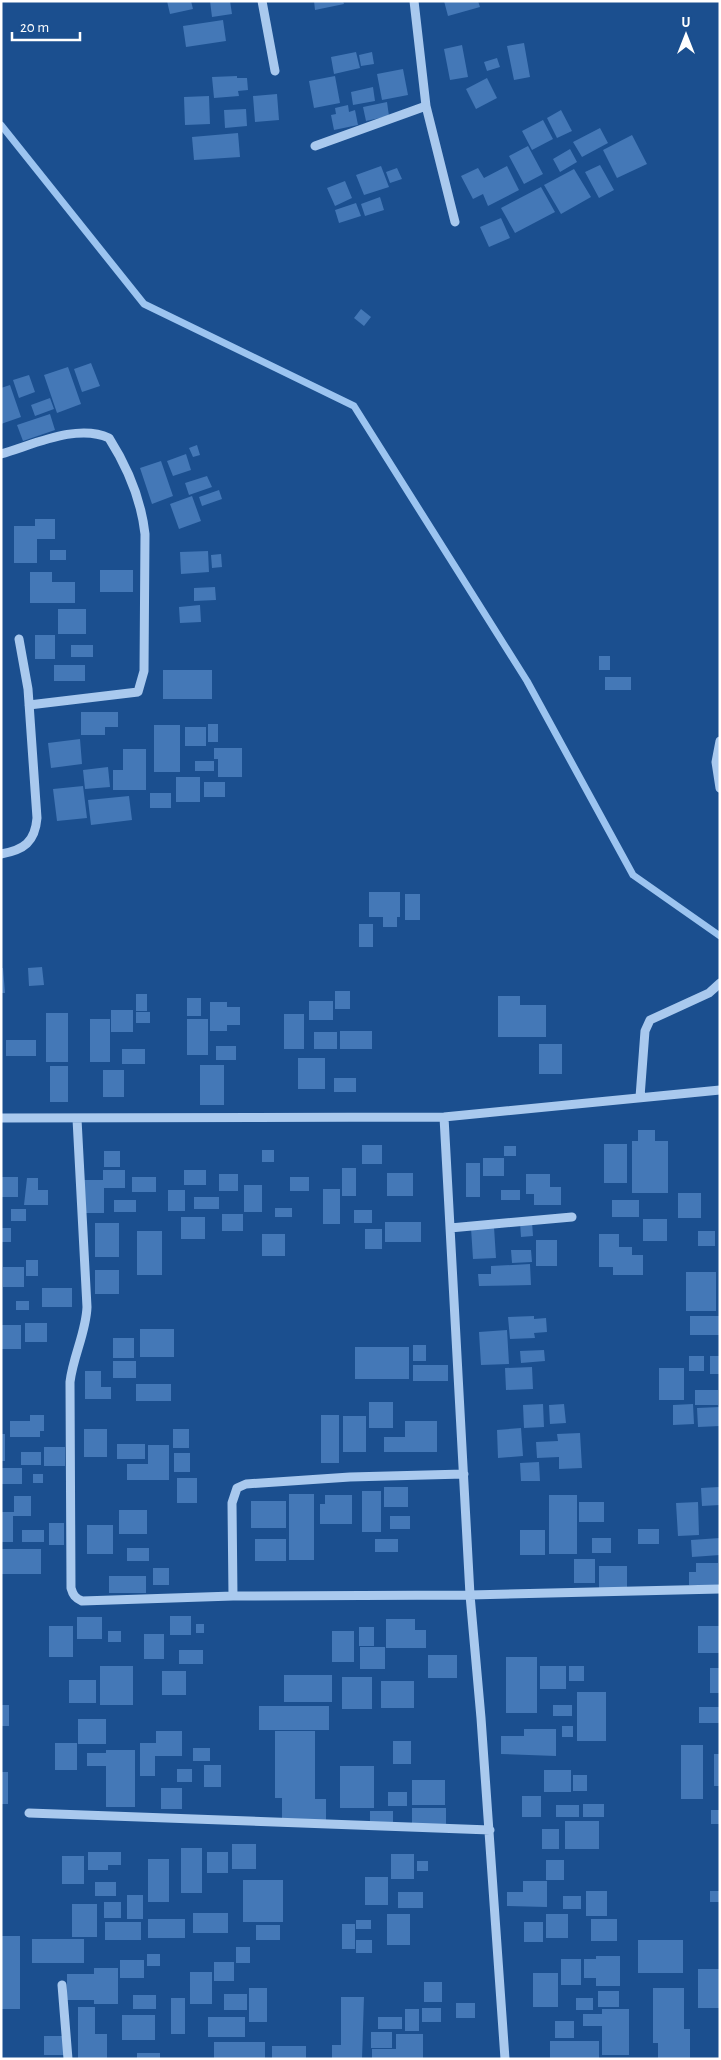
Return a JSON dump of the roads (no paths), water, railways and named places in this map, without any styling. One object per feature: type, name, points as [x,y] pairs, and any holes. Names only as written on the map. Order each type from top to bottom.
[{"type":"street","points":[[262,1],[275,71]]},
{"type":"street","points":[[414,1],[426,106],[455,222]]},
{"type":"street","points":[[315,146],[426,106]]},
{"type":"street","points":[[1,454],[72,434],[92,432],[109,438],[133,481],[143,514],[145,534],[144,671],[138,692],[29,705]]},
{"type":"street","points":[[1,854],[24,848],[36,830],[37,818],[29,705],[20,639]]},
{"type":"street","points":[[720,741],[716,762],[720,788]]},
{"type":"street","points":[[640,1097],[645,1031],[650,1020],[709,993],[720,983]]},
{"type":"street","points":[[1,1118],[444,1117],[720,1090]]},
{"type":"street","points":[[444,1117],[470,1595],[490,1830],[505,2059]]},
{"type":"street","points":[[77,1119],[87,1318],[72,1363],[70,1382],[72,1594],[82,1601],[233,1596],[470,1595],[720,1589]]},
{"type":"street","points":[[450,1228],[572,1216]]},
{"type":"street","points":[[233,1596],[232,1503],[238,1488],[246,1484],[350,1477],[464,1474]]},
{"type":"street","points":[[29,1813],[490,1830]]},
{"type":"street","points":[[62,1985],[68,2059]]},
{"type":"waterway","points":[[1,125],[144,304],[354,406],[527,681],[633,875],[720,936]]}]
